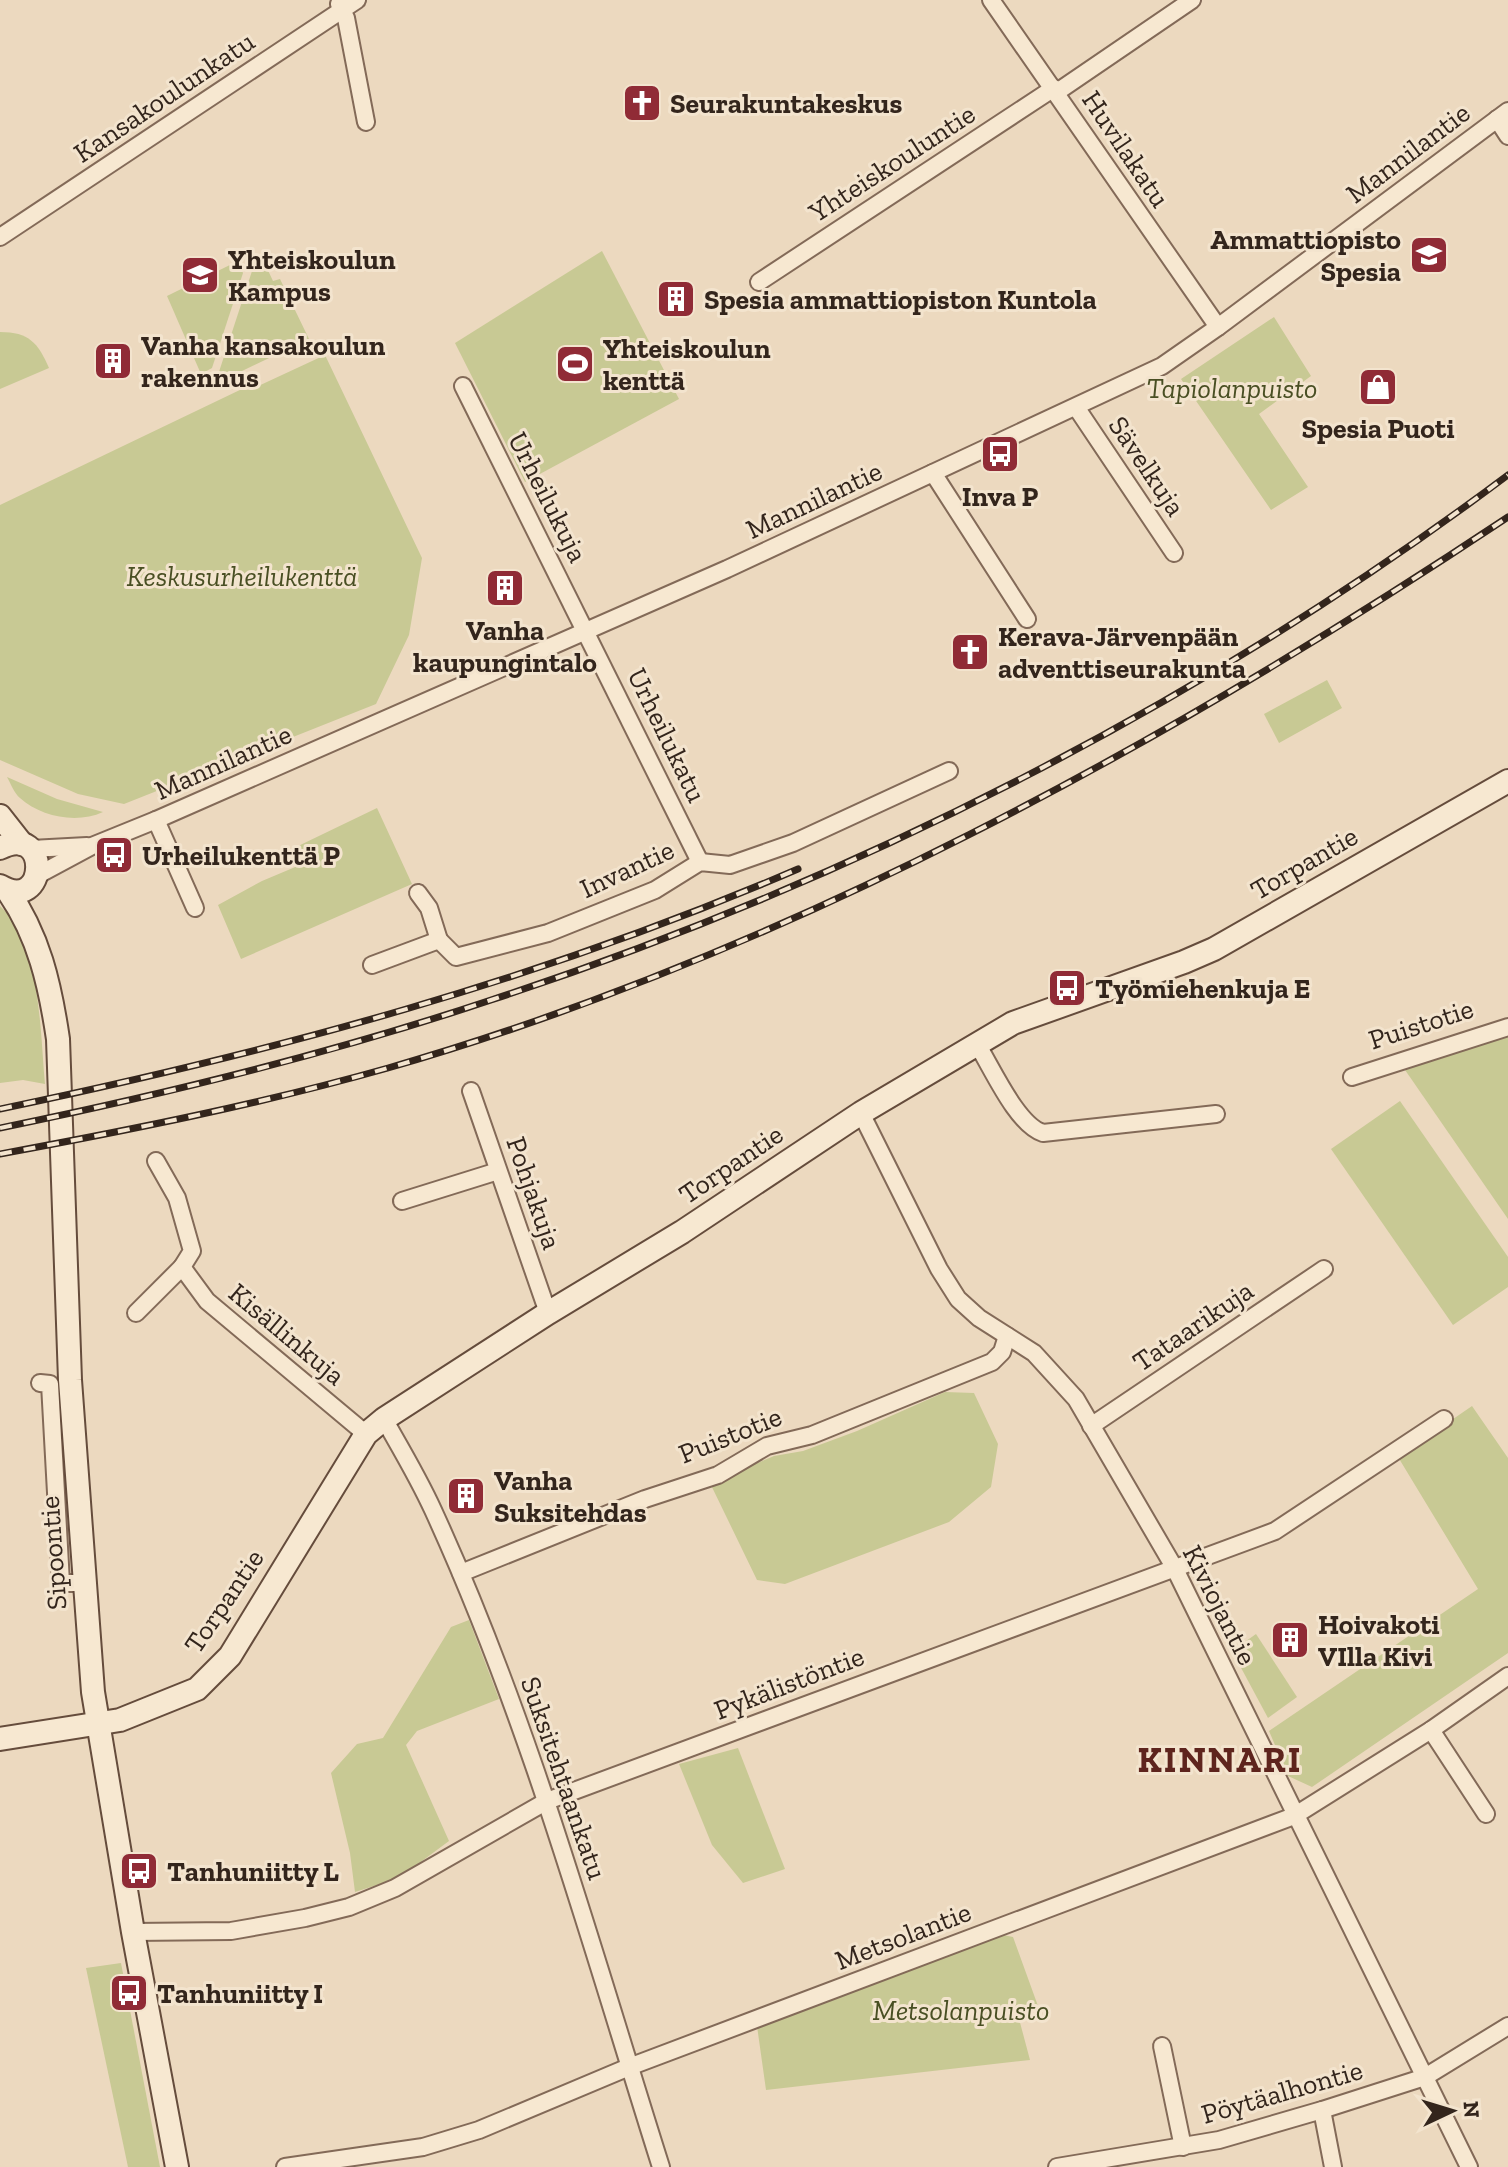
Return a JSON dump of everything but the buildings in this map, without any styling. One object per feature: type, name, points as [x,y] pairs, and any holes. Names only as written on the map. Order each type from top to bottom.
[{"type":"street","name":"Huvilakatu","points":[[991,0],[1218,327]]},
{"type":"street","name":"Yhteiskouluntie","points":[[759,282],[1192,0]]},
{"type":"street","points":[[346,3],[366,122]]},
{"type":"street","name":"Kansakoulunkatu","points":[[0,237],[346,3]]},
{"type":"street","points":[[1502,115],[1508,136]]},
{"type":"street","name":"Mannilantie","points":[[35,879],[92,846],[587,632],[1162,366],[1502,115]]},
{"type":"street","name":"Urheilukuja","points":[[463,386],[587,632]]},
{"type":"street","name":"Sävelkuja","points":[[1076,407],[1174,553]]},
{"type":"street","points":[[933,473],[1027,619]]},
{"type":"street","name":"Urheilukatu","points":[[587,632],[700,862]]},
{"type":"street","name":"Invantie","points":[[439,940],[456,957],[548,933],[655,890],[700,862],[730,865],[793,843],[949,771]]},
{"type":"street","name":"Torpantie","points":[[97,1723],[120,1720],[197,1689],[230,1656],[366,1434],[384,1419],[548,1313],[682,1232],[861,1113],[1013,1023],[1214,949],[1508,781]]},
{"type":"street","points":[[0,816],[18,847]]},
{"type":"street","points":[[156,820],[195,908]]},
{"type":"street","name":"Mannilantie","points":[[18,847],[92,846]]},
{"type":"street","name":"Sipoontie","points":[[18,847],[36,856],[32,930]]},
{"type":"street","points":[[4,888],[26,889],[35,879]]},
{"type":"street","name":"Sipoontie","points":[[4,888],[32,930],[50,986],[58,1039],[70,1380],[97,1723],[177,2167]]},
{"type":"street","points":[[372,965],[439,940],[429,908],[418,893]]},
{"type":"street","name":"Puistotie","points":[[1352,1077],[1508,1027]]},
{"type":"street","points":[[977,1044],[1021,1116],[1033,1129],[1043,1133],[1216,1114]]},
{"type":"street","name":"Pohjakuja","points":[[471,1091],[548,1313]]},
{"type":"street","name":"Kiviojantie","points":[[861,1113],[939,1269],[958,1299],[1034,1353],[1076,1399],[1174,1567],[1469,2167]]},
{"type":"street","points":[[136,1313],[182,1267],[192,1251],[177,1198],[156,1161]]},
{"type":"street","points":[[402,1201],[498,1171]]},
{"type":"street","name":"Kisällinkuja","points":[[182,1267],[207,1301],[366,1434]]},
{"type":"street","name":"Tataarikuja","points":[[1091,1426],[1324,1269]]},
{"type":"street","name":"Puistotie","points":[[461,1573],[645,1499],[718,1475],[767,1446],[846,1423],[992,1362],[1002,1352],[1007,1336]]},
{"type":"street","points":[[40,1383],[50,1384],[61,1583],[86,1583]]},
{"type":"street","name":"Suksitehtaankatu","points":[[384,1419],[432,1506],[486,1634],[547,1801],[661,2167]]},
{"type":"street","name":"Pykälistöntie","points":[[133,1932],[231,1931],[349,1907],[395,1888],[547,1801],[1275,1531],[1444,1419]]},
{"type":"street","name":"Metsolantie","points":[[285,2167],[423,2147],[479,2130],[629,2067],[1294,1816],[1431,1730],[1508,1676]]},
{"type":"street","points":[[0,1739],[97,1723]]},
{"type":"street","points":[[1431,1730],[1486,1814]]},
{"type":"street","name":"Pöytäalhontie","points":[[1057,2167],[1219,2140],[1322,2110],[1425,2077],[1508,2026]]},
{"type":"street","points":[[1162,2046],[1183,2147]]},
{"type":"street","points":[[1322,2110],[1333,2167]]},
{"type":"green space","points":[[602,251],[679,399],[525,482],[455,343]]},
{"type":"green space","points":[[238,261],[243,273],[212,368],[201,374],[167,296]]},
{"type":"green space","points":[[264,262],[273,281],[280,279],[309,339],[215,384],[253,268]]},
{"type":"green space","name":"Tapiolanpuisto","points":[[1274,317],[1311,376],[1259,414],[1308,487],[1271,510],[1181,379]]},
{"type":"green space","points":[[0,332],[18,334],[31,341],[49,368],[0,389]]},
{"type":"green space","name":"Keskusurheilukenttä","points":[[325,355],[422,558],[409,635],[376,704],[124,804],[78,794],[0,760],[0,505],[244,388],[252,389]]},
{"type":"green space","points":[[1327,680],[1342,708],[1279,743],[1264,714]]},
{"type":"green space","points":[[7,777],[57,799],[103,812],[71,818],[38,810],[20,798]]},
{"type":"green space","points":[[377,808],[412,884],[241,959],[218,905],[300,865],[294,848]]},
{"type":"green space","points":[[0,906],[14,922],[31,965],[45,1084],[23,1080],[0,1083]]},
{"type":"green space","points":[[1508,1034],[1508,1219],[1403,1067]]},
{"type":"green space","points":[[1400,1101],[1508,1257],[1508,1287],[1453,1325],[1331,1149]]},
{"type":"green space","points":[[945,1392],[974,1393],[998,1444],[991,1487],[949,1522],[785,1584],[757,1580],[710,1483],[774,1456],[803,1451],[857,1431]]},
{"type":"green space","points":[[1472,1406],[1508,1458],[1508,1653],[1312,1787],[1288,1776],[1269,1731],[1478,1589],[1398,1457]]},
{"type":"green space","points":[[469,1620],[499,1699],[417,1731],[406,1745],[449,1841],[399,1878],[355,1892],[350,1853],[331,1773],[357,1744],[383,1738],[451,1627]]},
{"type":"green space","points":[[1256,1634],[1297,1697],[1268,1718],[1232,1651]]},
{"type":"green space","points":[[738,1748],[785,1869],[743,1883],[712,1845],[679,1764]]},
{"type":"green space","name":"Metsolanpuisto","points":[[998,1934],[1013,1937],[1038,2006],[1018,2015],[1030,2060],[766,2090],[757,2026]]},
{"type":"green space","points":[[121,1963],[160,2167],[128,2167],[86,1968]]},
{"type":"railway","points":[[0,1128],[186,1087],[370,1038],[626,953],[760,900],[892,842],[1021,779],[1147,710],[1271,637],[1391,558],[1508,475]]},
{"type":"railway","points":[[0,1154],[195,1116],[388,1068],[536,1021],[682,966],[826,903],[969,835],[1108,761],[1245,683],[1508,517]]},
{"type":"railway","points":[[0,1109],[205,1063],[405,1009],[602,946],[798,869]]},
{"type":"place","name":"Seurakuntakeskus","points":[[642,103]]},
{"type":"place","name":"Ammattiopisto Spesia","points":[[1429,255]]},
{"type":"place","name":"Yhteiskoulun Kampus","points":[[200,275]]},
{"type":"place","name":"Spesia ammattiopiston Kuntola","points":[[676,299]]},
{"type":"place","name":"Vanha kansakoulun rakennus","points":[[113,361]]},
{"type":"place","name":"Yhteiskoulun kenttä","points":[[575,364]]},
{"type":"place","name":"Spesia Puoti","points":[[1378,387]]},
{"type":"place","name":"Inva P","points":[[1000,454]]},
{"type":"place","name":"Vanha kaupungintalo","points":[[505,588]]},
{"type":"place","name":"Kerava-Järvenpään adventtiseurakunta","points":[[970,652]]},
{"type":"place","name":"Urheilukenttä P","points":[[114,855]]},
{"type":"place","name":"Työmiehenkuja E","points":[[1067,988]]},
{"type":"place","name":"Vanha Suksitehdas","points":[[466,1496]]},
{"type":"place","name":"Hoivakoti VIlla Kivi","points":[[1290,1640]]},
{"type":"place","name":"Tanhuniitty L","points":[[139,1871]]},
{"type":"place","name":"Tanhuniitty I","points":[[129,1993]]},
{"type":"district","name":"KINNARI","points":[[1220,1759]]}]
